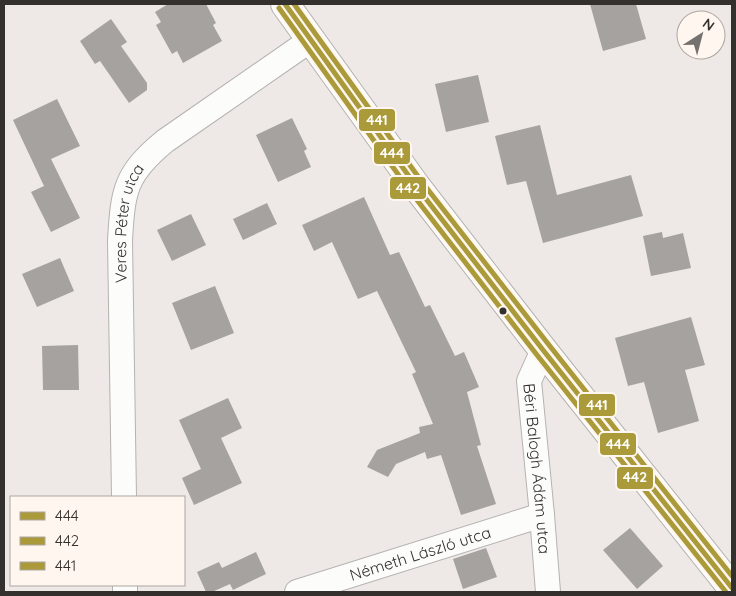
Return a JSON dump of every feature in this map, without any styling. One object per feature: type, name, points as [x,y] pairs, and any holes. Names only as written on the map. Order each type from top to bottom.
[{"type":"main road","points":[[286,4],[416,186],[543,350],[732,588]]},
{"type":"street","name":"Veres Péter utca","points":[[124,496],[120,240],[122,207],[128,186],[136,169],[147,156],[165,141],[312,39]]},
{"type":"street","name":"Béri Balogh Ádám utca","points":[[543,350],[529,381],[548,592]]},
{"type":"street","name":"Németh László utca","points":[[297,592],[542,515]]},
{"type":"building","points":[[168,4],[206,4],[216,23],[213,25],[222,41],[183,63],[177,51],[172,54],[156,25],[161,22],[155,12]]},
{"type":"building","points":[[590,4],[636,4],[646,39],[603,51]]},
{"type":"building","points":[[111,19],[127,42],[121,46],[147,83],[147,90],[129,103],[100,61],[95,64],[80,41]]},
{"type":"building","points":[[478,75],[489,122],[446,132],[435,84]]},
{"type":"building","points":[[57,99],[80,146],[51,159],[80,218],[51,232],[31,192],[44,186],[13,120]]},
{"type":"building","points":[[292,118],[307,149],[304,151],[311,167],[278,182],[256,135]]},
{"type":"building","points":[[540,125],[557,195],[631,175],[643,216],[543,243],[526,181],[507,185],[495,136]]},
{"type":"building","points":[[364,197],[390,255],[399,252],[425,307],[430,305],[455,356],[464,352],[479,387],[467,392],[481,445],[477,446],[496,504],[461,515],[441,455],[427,459],[425,452],[396,464],[388,477],[367,467],[377,450],[420,433],[419,427],[433,424],[412,374],[416,372],[377,291],[358,299],[332,242],[314,251],[302,225]]},
{"type":"building","points":[[267,203],[277,224],[243,240],[233,219]]},
{"type":"building","points":[[191,214],[206,245],[172,261],[157,230]]},
{"type":"building","points":[[662,232],[663,238],[683,233],[691,268],[651,276],[643,236]]},
{"type":"building","points":[[60,258],[74,291],[37,307],[22,274]]},
{"type":"building","points":[[215,286],[234,333],[191,350],[172,303]]},
{"type":"building","points":[[691,317],[705,365],[685,370],[699,421],[658,433],[644,382],[628,386],[615,338]]},
{"type":"building","points":[[78,345],[79,390],[43,390],[42,346]]},
{"type":"building","points":[[228,398],[242,428],[221,438],[242,483],[194,505],[182,478],[201,469],[179,420]]},
{"type":"building","points":[[630,528],[663,566],[637,589],[603,550]]},
{"type":"building","points":[[486,548],[497,577],[463,589],[453,559]]},
{"type":"building","points":[[256,552],[266,574],[233,590],[230,584],[212,592],[206,592],[197,572],[219,562],[222,568]]},
{"type":"transit line","name":"444","points":[[285,4],[416,186],[543,350],[732,588]]},
{"type":"transit line","name":"441","points":[[294,4],[422,182],[732,576]]},
{"type":"transit line","name":"442","points":[[279,8],[410,191],[537,355],[726,592]]}]
